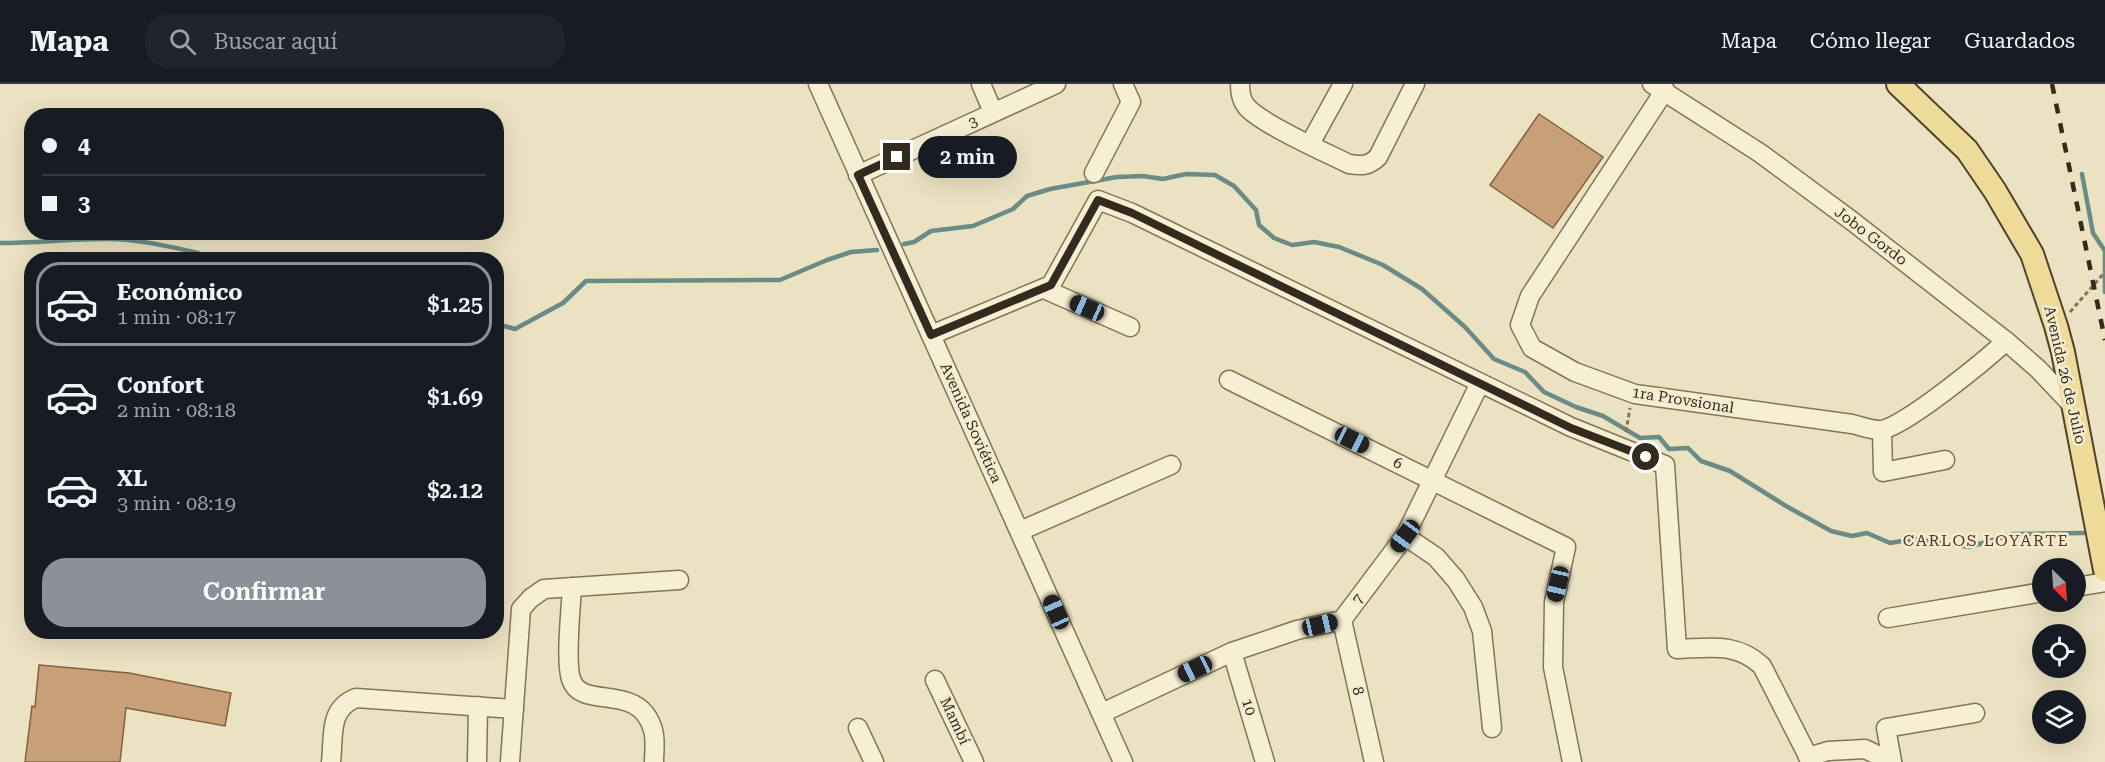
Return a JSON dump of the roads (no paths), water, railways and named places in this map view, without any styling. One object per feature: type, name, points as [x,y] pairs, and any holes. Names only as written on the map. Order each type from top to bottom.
[{"type":"main road","name":"Avenida 26 de Julio","points":[[1898,84],[1967,150],[1995,191],[2032,254],[2056,326],[2105,570]]},
{"type":"street","name":"Avenida Soviética","points":[[818,84],[1123,762]]},
{"type":"street","points":[[981,84],[993,112]]},
{"type":"street","name":"3","points":[[858,175],[1056,84]]},
{"type":"street","points":[[1094,173],[1131,102],[1123,84]]},
{"type":"street","points":[[1240,84],[1242,99],[1247,108],[1265,121],[1349,164],[1361,166],[1371,164],[1378,157],[1415,84]]},
{"type":"street","points":[[1310,144],[1343,84]]},
{"type":"street","name":"Jobo Gordo","points":[[1659,87],[1760,153],[1852,221],[2006,341],[2038,369],[2074,407]]},
{"type":"street","name":"1ra Provsional","points":[[1659,87],[1530,296],[1520,325],[1532,348],[1575,372],[1635,394],[1882,430]]},
{"type":"street","points":[[931,335],[1051,285],[1098,200],[1132,213],[1571,428],[1665,465],[1677,650],[1731,648],[1750,655],[1762,666],[1810,759],[1828,751],[1865,749],[1892,762]]},
{"type":"street","points":[[1044,289],[1130,327]]},
{"type":"street","points":[[1945,460],[1884,472],[1882,430],[1908,418],[1981,364],[2006,341]]},
{"type":"street","name":"6","points":[[1229,380],[1566,547],[1554,602],[1553,667],[1572,762]]},
{"type":"street","name":"7","points":[[1102,713],[1232,652],[1298,630],[1342,620],[1405,536],[1434,481],[1480,383]]},
{"type":"street","points":[[1020,531],[1171,465]]},
{"type":"street","points":[[1405,536],[1436,557],[1456,580],[1473,607],[1482,632],[1492,728]]},
{"type":"street","points":[[510,762],[521,609],[531,598],[544,589],[679,580]]},
{"type":"street","points":[[2086,585],[2105,582]]},
{"type":"street","points":[[572,587],[569,664],[571,681],[582,693],[634,702],[649,719],[654,732],[654,762]]},
{"type":"street","points":[[1888,618],[2032,594]]},
{"type":"street","name":"8","points":[[1342,620],[1374,762]]},
{"type":"street","name":"10","points":[[1232,652],[1265,762]]},
{"type":"street","name":"Mambí","points":[[935,680],[974,762]]},
{"type":"street","points":[[331,762],[336,714],[345,702],[356,698],[514,709]]},
{"type":"street","points":[[477,762],[478,706]]},
{"type":"street","points":[[1892,762],[1886,728],[1975,713]]},
{"type":"street","points":[[858,728],[874,762]]},
{"type":"waterway","points":[[904,244],[914,242],[931,231],[973,226],[1013,209],[1027,196],[1050,189],[1117,177],[1143,176],[1163,179],[1186,174],[1215,175],[1234,186],[1256,210],[1259,225],[1274,238],[1292,245],[1314,242],[1339,247],[1383,265],[1422,289],[1465,327],[1494,359],[1525,372],[1544,392],[1576,407],[1603,416],[1640,438],[1659,437],[1669,449],[1688,448],[1701,461],[1730,471],[1831,531],[1852,536],[1867,533],[1890,543],[1914,539],[1969,547],[2013,534],[2084,533]]},
{"type":"waterway","points":[[2082,174],[2093,233],[2105,251],[2105,292]]},
{"type":"waterway","points":[[0,243],[72,240]]},
{"type":"waterway","points":[[130,240],[194,252]]},
{"type":"waterway","points":[[504,326],[515,329],[563,303],[586,281],[780,280],[851,252],[877,250]]},
{"type":"railway","points":[[2052,84],[2105,340]]},
{"type":"district","name":"CARLOS LOYARTE","points":[[1986,540]]}]
